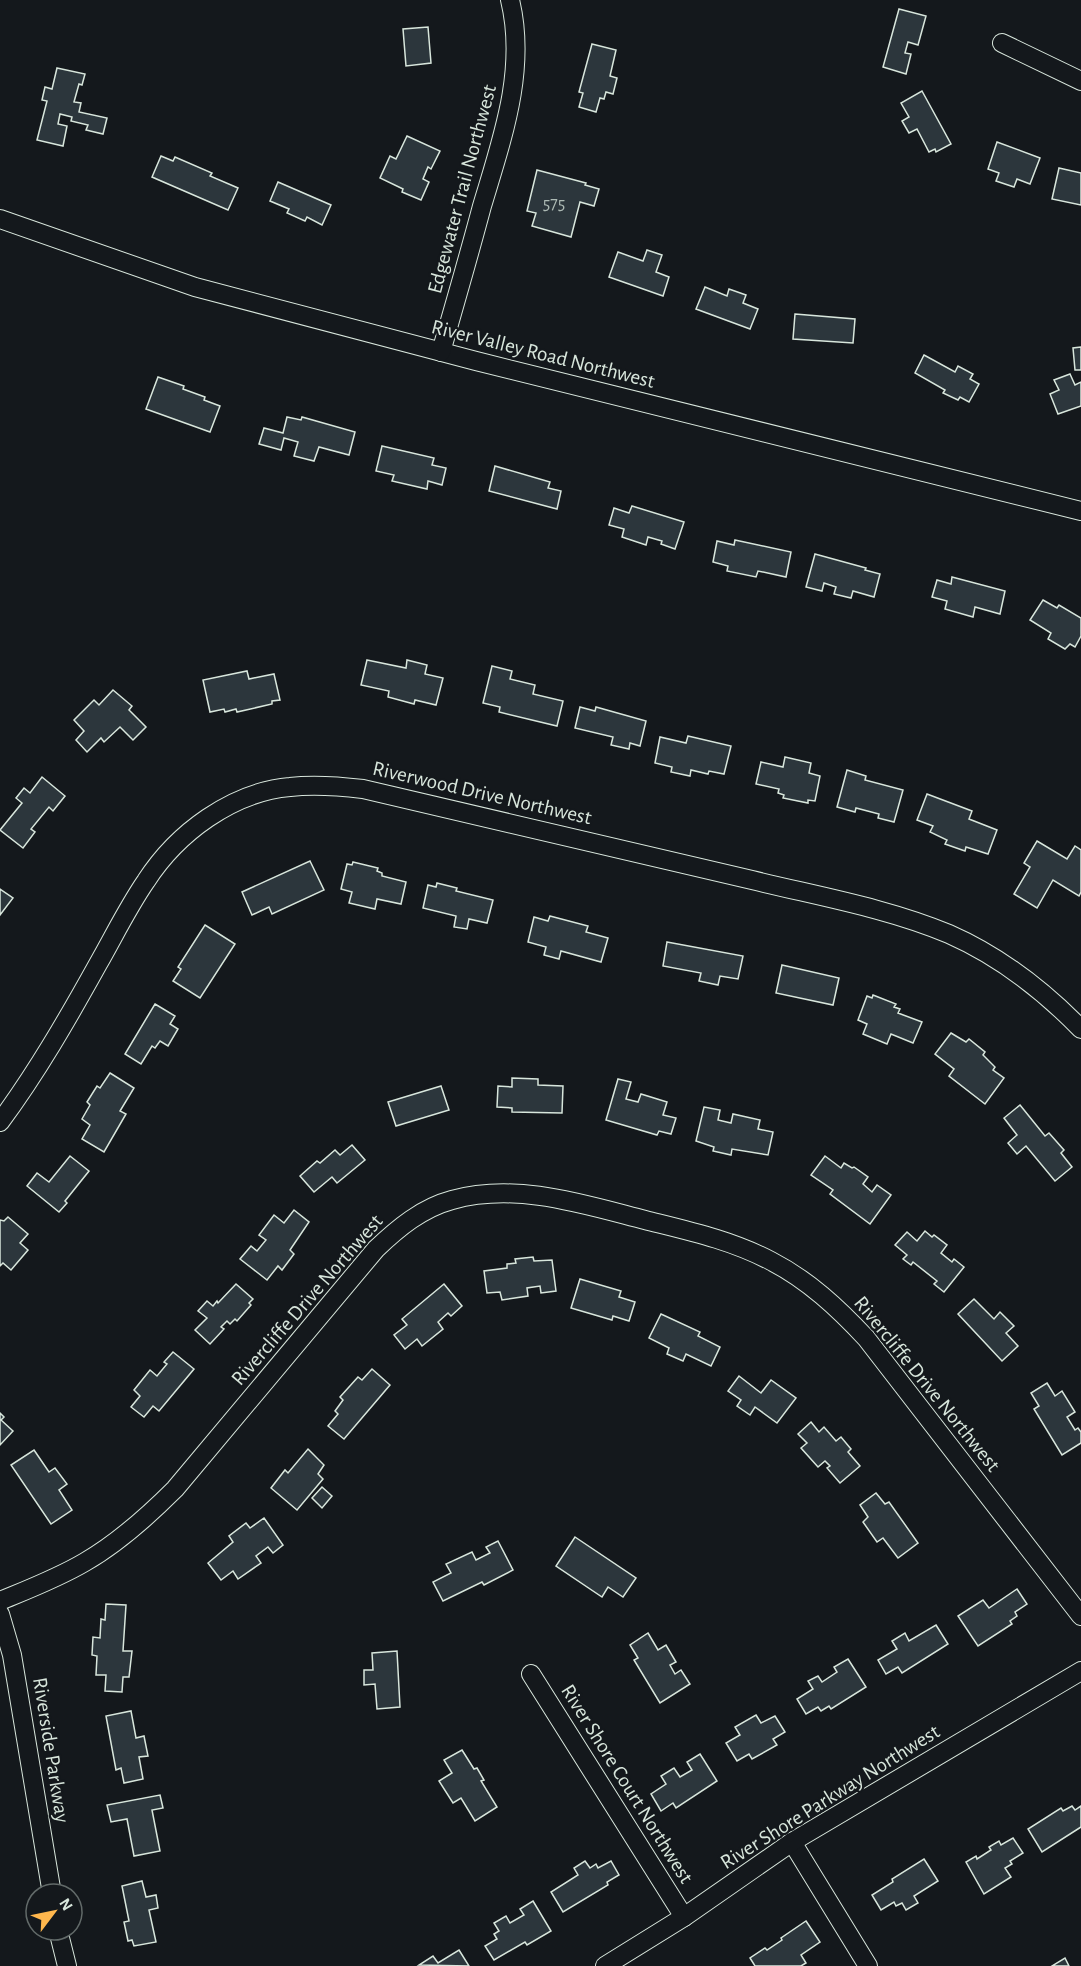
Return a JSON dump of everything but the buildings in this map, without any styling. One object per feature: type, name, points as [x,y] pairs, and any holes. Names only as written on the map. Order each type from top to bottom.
[{"type":"street","name":"Edgewater Trail Northwest","points":[[441,352],[508,118],[516,62],[516,42],[510,0]]},
{"type":"street","points":[[1002,43],[1081,81]]},
{"type":"street","name":"River Valley Road Northwest","points":[[0,219],[195,287],[441,352],[1081,511]]},
{"type":"street","name":"Riverwood Drive Northwest","points":[[0,1122],[58,1036],[146,881],[167,852],[202,821],[243,799],[288,787],[331,785],[363,789],[632,851],[897,916],[950,934],[1002,962],[1054,1001],[1081,1029]]},
{"type":"street","name":"Rivercliffe Drive Northwest","points":[[0,1601],[85,1562],[118,1540],[153,1511],[175,1489],[376,1249],[398,1228],[422,1212],[450,1200],[477,1194],[505,1193],[572,1202],[721,1239],[772,1261],[814,1288],[866,1338],[1081,1616]]},
{"type":"street","name":"Riverside Parkway","points":[[0,1614],[12,1655],[50,1882]]},
{"type":"street","name":"River Shore Parkway Northwest","points":[[605,1966],[684,1917],[792,1842],[1081,1671]]},
{"type":"street","name":"River Shore Court Northwest","points":[[531,1674],[684,1917]]},
{"type":"street","points":[[792,1842],[868,1966]]},
{"type":"street","points":[[61,1942],[67,1966]]}]
